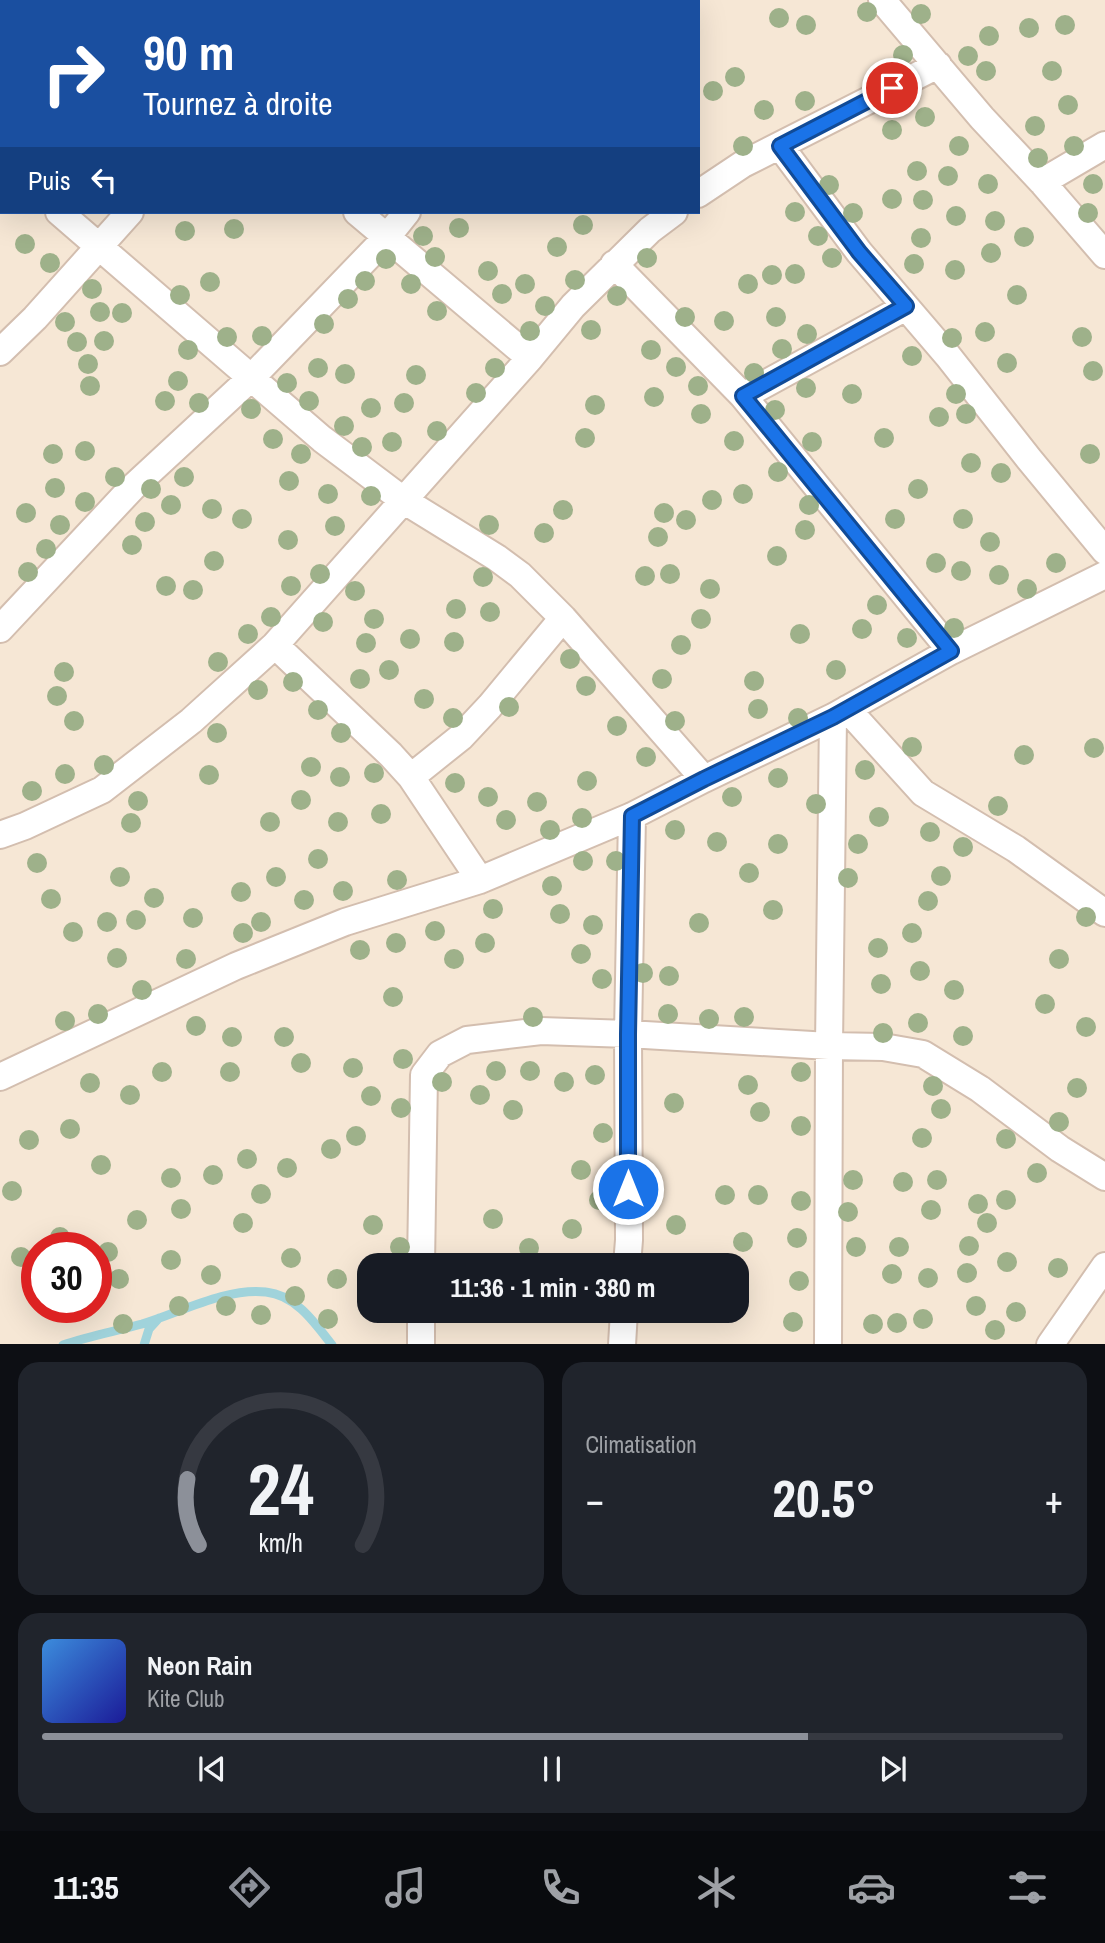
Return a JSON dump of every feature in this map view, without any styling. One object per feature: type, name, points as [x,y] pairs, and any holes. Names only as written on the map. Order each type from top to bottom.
[{"type":"street","points":[[883,0],[982,118],[1105,255]]},
{"type":"street","points":[[700,193],[743,164],[938,65]]},
{"type":"street","points":[[1042,182],[1105,145]]},
{"type":"street","points":[[780,146],[859,252],[1105,551]]},
{"type":"street","points":[[61,214],[322,439],[403,500],[520,575],[563,618],[704,779]]},
{"type":"street","points":[[0,352],[35,318],[128,214]]},
{"type":"street","points":[[359,214],[530,358]]},
{"type":"street","points":[[0,629],[132,488],[252,377],[387,237],[405,214]]},
{"type":"street","points":[[0,835],[102,790],[191,721],[275,645],[573,306],[650,230],[671,214]]},
{"type":"street","points":[[614,264],[743,396],[951,651]]},
{"type":"street","points":[[743,396],[906,306]]},
{"type":"street","points":[[0,1077],[236,966],[345,922],[480,880],[632,816],[840,713],[951,651],[1105,575]]},
{"type":"street","points":[[411,777],[461,737],[563,618]]},
{"type":"street","points":[[275,645],[411,777],[480,880]]},
{"type":"street","points":[[840,713],[923,793],[1016,849],[1105,913]]},
{"type":"street","points":[[828,1344],[829,1046],[840,713]]},
{"type":"street","points":[[628,1253],[632,816]]},
{"type":"street","points":[[421,1253],[424,1075],[440,1054],[467,1040],[541,1031],[883,1047],[923,1055],[980,1089],[1060,1149],[1105,1177]]},
{"type":"street","points":[[1051,1344],[1105,1266]]},
{"type":"street","points":[[421,1323],[421,1344]]},
{"type":"street","points":[[622,1344],[623,1323]]},
{"type":"shaded area","points":[[700,0],[1105,0],[1105,1344],[0,1344],[0,214],[700,214]]},
{"type":"waterway","points":[[66,1344],[142,1324],[219,1297],[251,1291],[287,1298],[312,1319],[331,1344]]},
{"type":"waterway","points":[[144,1344],[149,1329],[159,1318]]},
{"type":"route","points":[[628,1189],[632,816],[833,717],[951,651],[743,396],[906,306],[859,252],[780,146],[892,88]]}]
